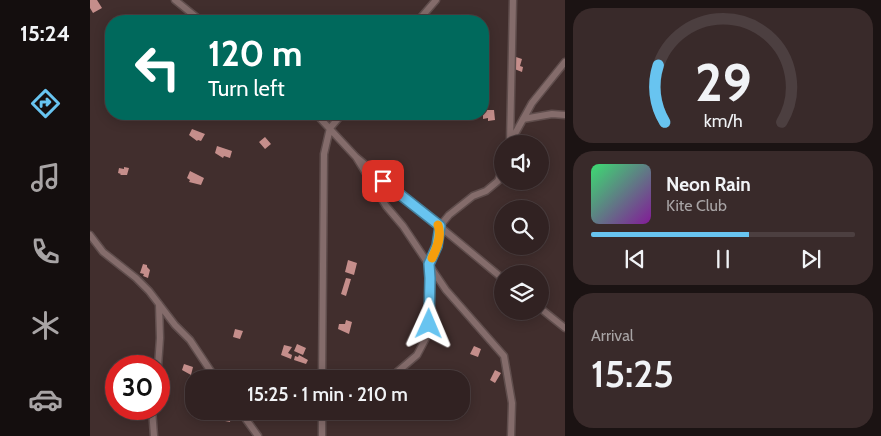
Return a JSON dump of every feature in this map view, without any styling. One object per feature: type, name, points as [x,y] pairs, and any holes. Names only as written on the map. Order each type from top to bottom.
[{"type":"street","points":[[175,0],[194,15]]},
{"type":"street","points":[[423,15],[436,0]]},
{"type":"street","points":[[510,135],[510,52],[513,0]]},
{"type":"street","points":[[514,135],[532,103],[565,62]]},
{"type":"street","points":[[522,119],[552,114],[565,115]]},
{"type":"street","points":[[322,120],[356,157],[494,271]]},
{"type":"street","points":[[322,370],[323,165],[330,128],[337,120]]},
{"type":"street","points":[[356,157],[386,206],[403,226],[446,290],[504,356],[512,403],[511,436]]},
{"type":"street","points":[[399,370],[416,355],[427,336],[430,307],[429,264],[437,246],[440,226],[473,196],[486,191],[494,184]]},
{"type":"street","points":[[90,235],[103,252],[136,278],[159,303],[175,325],[190,340],[210,370]]},
{"type":"street","points":[[159,303],[159,355]]},
{"type":"street","points":[[549,315],[565,328]]},
{"type":"street","points":[[153,420],[154,436]]},
{"type":"street","points":[[246,420],[258,436]]},
{"type":"street","points":[[322,420],[322,436]]},
{"type":"building","points":[[90,0],[97,0],[102,8],[93,13],[90,8]]},
{"type":"building","points":[[516,57],[522,59],[520,66],[523,67],[522,72],[512,68]]},
{"type":"building","points":[[489,110],[494,110],[495,120],[488,121]]},
{"type":"building","points":[[192,129],[205,134],[201,141],[197,141],[189,135]]},
{"type":"building","points":[[265,137],[271,144],[265,149],[259,142]]},
{"type":"building","points":[[217,146],[232,151],[230,158],[224,156],[223,158],[215,153]]},
{"type":"building","points":[[124,167],[129,168],[127,175],[120,175],[118,173],[119,168],[124,169]]},
{"type":"building","points":[[190,171],[204,178],[201,185],[189,182],[190,180],[187,178]]},
{"type":"building","points":[[348,260],[357,263],[354,275],[345,272]]},
{"type":"building","points":[[143,264],[147,265],[150,270],[148,278],[140,273]]},
{"type":"building","points":[[346,278],[351,279],[346,296],[341,294]]},
{"type":"building","points":[[346,320],[352,322],[349,334],[338,329],[339,324],[345,324]]},
{"type":"building","points":[[235,329],[243,331],[240,339],[233,337]]},
{"type":"building","points":[[297,344],[306,348],[303,355],[294,351]]},
{"type":"building","points":[[284,345],[292,347],[288,353],[292,355],[291,359],[281,355]]},
{"type":"building","points":[[474,346],[481,349],[478,357],[470,354]]},
{"type":"building","points":[[299,355],[308,360],[306,364],[294,360],[295,356],[298,357]]},
{"type":"building","points":[[184,364],[193,367],[192,370],[185,370],[185,372],[182,370]]},
{"type":"building","points":[[495,370],[501,373],[495,383],[490,380]]},
{"type":"slow traffic","points":[[432,258],[440,235],[440,226],[438,225]]},
{"type":"route","points":[[383,181],[440,226],[437,246],[429,264],[429,324]]}]
